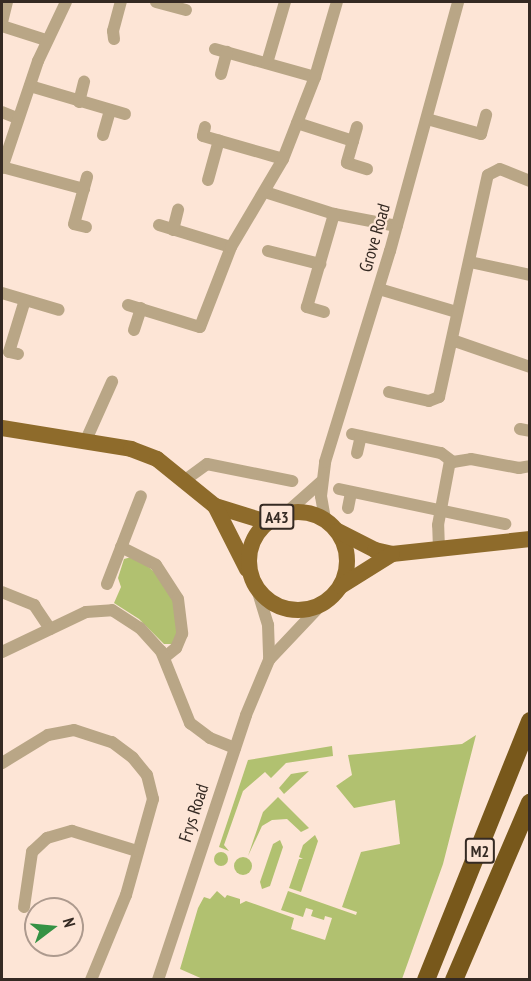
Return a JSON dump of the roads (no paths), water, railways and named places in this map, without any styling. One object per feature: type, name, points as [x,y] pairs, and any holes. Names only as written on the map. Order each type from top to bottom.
[{"type":"highway","name":"M2","points":[[426,980],[530,721]]},
{"type":"highway","name":"M2","points":[[454,980],[530,803]]},
{"type":"main road","name":"A43","points":[[2,428],[86,440],[131,449],[157,459],[215,506],[254,583],[279,607],[307,610],[320,606]]},
{"type":"main road","name":"A43","points":[[215,506],[267,522]]},
{"type":"main road","name":"A43","points":[[254,583],[251,547],[267,522],[286,513],[313,514],[325,519]]},
{"type":"main road","points":[[325,519],[338,531],[375,550],[392,554],[530,539]]},
{"type":"main road","points":[[338,531],[348,558],[341,586]]},
{"type":"main road","points":[[320,606],[341,586],[392,554]]},
{"type":"street","points":[[7,2],[2,24],[46,40]]},
{"type":"street","points":[[66,2],[46,40],[17,118],[2,167],[85,183],[74,224],[86,227]]},
{"type":"street","points":[[114,39],[112,31],[121,2]]},
{"type":"street","points":[[156,2],[186,10]]},
{"type":"street","points":[[267,63],[285,2]]},
{"type":"street","points":[[134,330],[134,307],[200,327],[231,247],[283,159],[315,77],[337,2]]},
{"type":"street","name":"Grove Road","points":[[325,519],[321,482],[397,226],[458,2]]},
{"type":"street","points":[[221,74],[221,51],[315,77]]},
{"type":"street","points":[[79,102],[84,82]]},
{"type":"street","points":[[30,86],[125,114]]},
{"type":"street","points":[[103,135],[110,110]]},
{"type":"street","points":[[2,112],[17,118]]},
{"type":"street","points":[[427,119],[481,134],[486,116]]},
{"type":"street","points":[[297,123],[353,141]]},
{"type":"street","points":[[205,127],[202,136],[283,159]]},
{"type":"street","points":[[357,127],[347,163],[367,169]]},
{"type":"street","points":[[208,180],[219,140]]},
{"type":"street","points":[[389,392],[429,401],[437,399],[489,172],[501,169],[530,181]]},
{"type":"street","points":[[265,192],[334,214],[397,226]]},
{"type":"street","points":[[173,230],[178,210]]},
{"type":"street","points":[[324,312],[307,308],[334,214]]},
{"type":"street","points":[[159,225],[231,247]]},
{"type":"street","points":[[268,251],[320,264]]},
{"type":"street","points":[[470,262],[530,275]]},
{"type":"street","points":[[379,289],[456,312]]},
{"type":"street","points":[[2,293],[59,310]]},
{"type":"street","points":[[18,354],[9,352],[25,300]]},
{"type":"street","points":[[452,340],[530,367]]},
{"type":"street","points":[[86,440],[112,382]]},
{"type":"street","points":[[357,453],[356,435],[441,453],[450,461],[471,459],[519,468],[530,466]]},
{"type":"street","points":[[439,549],[440,511],[450,461]]},
{"type":"street","points":[[185,480],[208,464],[292,481]]},
{"type":"street","points":[[286,513],[321,482]]},
{"type":"street","points":[[348,508],[345,491],[505,524]]},
{"type":"street","points":[[106,584],[141,496]]},
{"type":"street","points":[[121,547],[156,565],[178,599],[182,634],[176,648],[165,657]]},
{"type":"street","name":"Frys Road","points":[[254,583],[267,625],[269,660]]},
{"type":"street","points":[[2,592],[34,605],[50,629]]},
{"type":"street","name":"Frys Road","points":[[158,980],[235,748],[269,660],[320,606]]},
{"type":"street","points":[[2,652],[89,611],[110,609],[140,628],[165,657],[188,720],[210,738],[235,748]]},
{"type":"street","points":[[2,763],[60,731],[78,730],[118,746],[144,771],[153,793],[115,926],[91,980]]},
{"type":"street","points":[[25,897],[30,858],[36,846],[47,838],[72,831],[138,851]]}]
